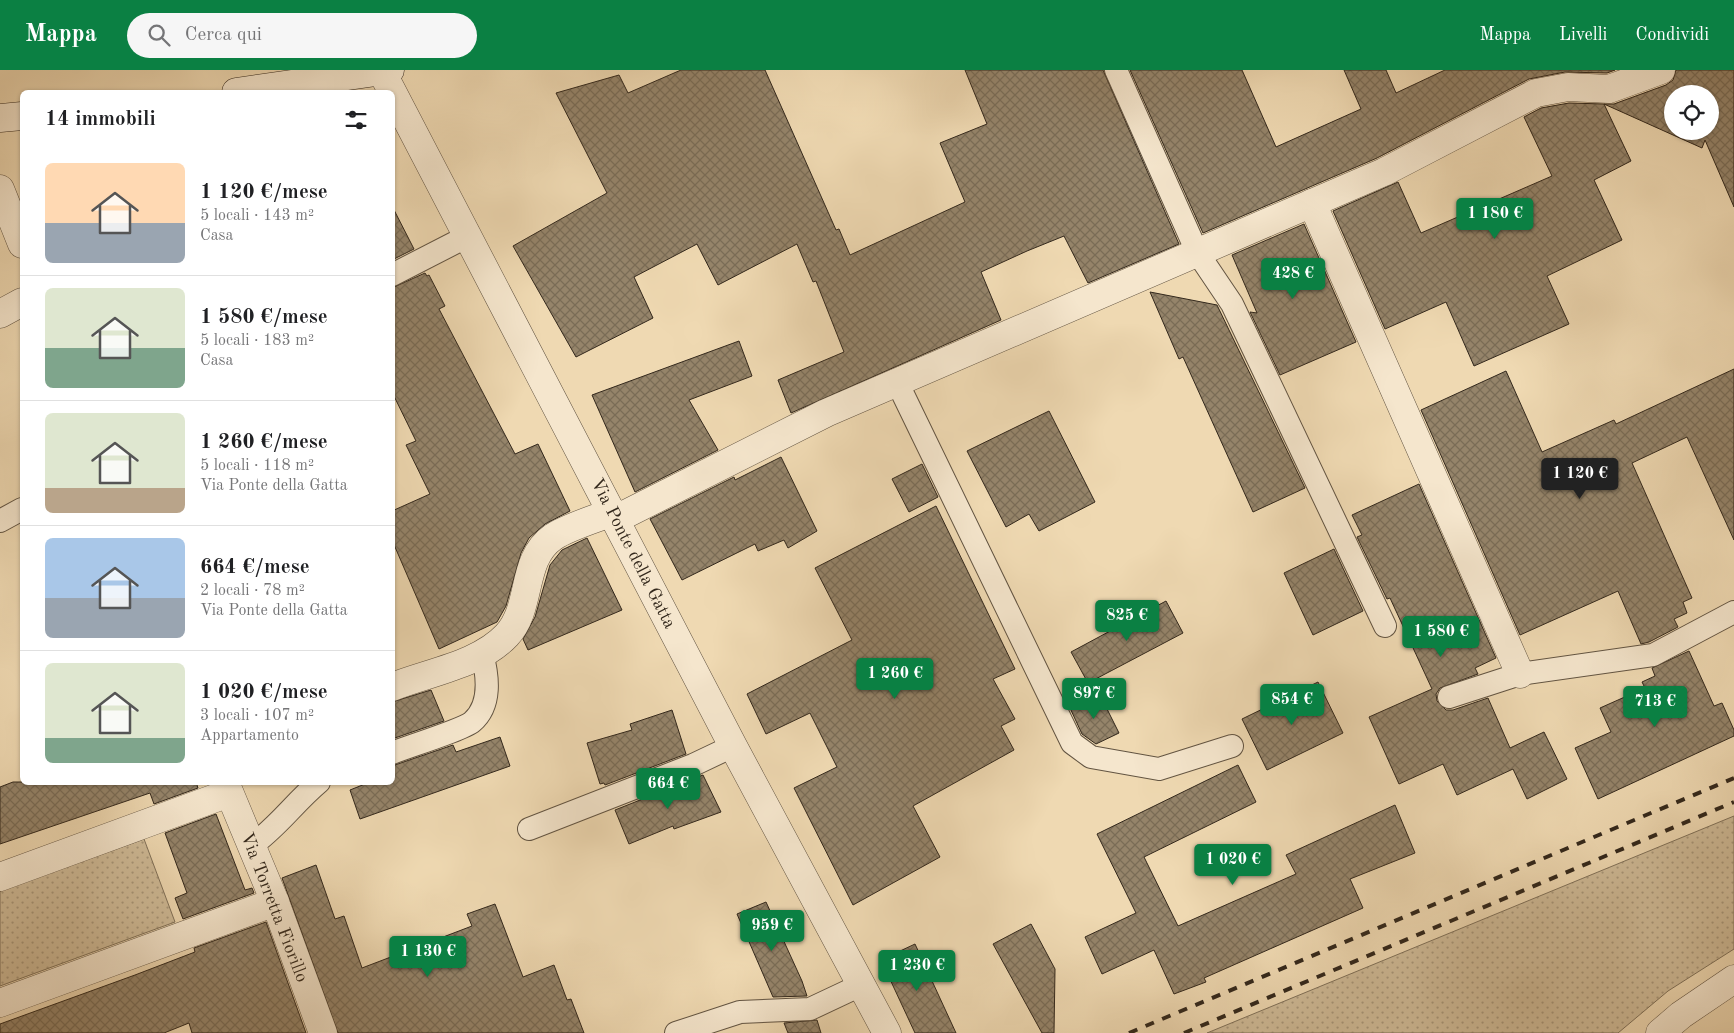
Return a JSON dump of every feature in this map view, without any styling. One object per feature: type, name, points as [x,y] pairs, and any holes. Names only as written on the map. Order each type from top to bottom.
[{"type":"street","points":[[395,686],[482,653],[495,646],[508,634],[520,616],[534,558],[553,537],[614,515],[826,413],[1384,172],[1536,93],[1568,87],[1609,88],[1661,70]]},
{"type":"street","points":[[250,90],[386,71]]},
{"type":"street","name":"Via Ponte della Gatta","points":[[386,71],[468,236],[733,746],[887,1033]]},
{"type":"street","points":[[0,118],[20,116]]},
{"type":"street","points":[[0,189],[20,239]]},
{"type":"street","points":[[1312,203],[1520,674]]},
{"type":"street","points":[[0,314],[20,303]]},
{"type":"street","points":[[0,877],[227,788]]},
{"type":"street","name":"Via Torretta Fiorillo","points":[[227,788],[275,902],[323,1033]]},
{"type":"street","points":[[0,1003],[275,902]]},
{"type":"street","points":[[1660,1033],[1681,1015],[1734,979]]},
{"type":"lane","points":[[1116,70],[1196,252],[1232,304],[1385,626]]},
{"type":"lane","points":[[395,273],[468,236]]},
{"type":"lane","points":[[897,382],[1072,743],[1091,757],[1159,769],[1232,746]]},
{"type":"lane","points":[[0,521],[20,511]]},
{"type":"lane","points":[[1449,697],[1520,674],[1653,655],[1734,612]]},
{"type":"lane","points":[[395,752],[472,723],[485,704],[487,672],[482,653]]},
{"type":"lane","points":[[529,829],[693,765],[733,746]]},
{"type":"lane","points":[[251,846],[271,831],[305,793],[315,785]]},
{"type":"lane","points":[[676,1033],[740,1012],[810,1009],[861,984]]},
{"type":"shaded area","points":[[1734,816],[1734,949],[1668,991],[1618,1033],[1207,1033]]},
{"type":"shaded area","points":[[144,839],[175,922],[0,986],[0,891]]},
{"type":"building","points":[[681,70],[765,70],[836,230],[839,229],[850,255],[965,202],[940,143],[987,124],[965,70],[1103,70],[1179,244],[1088,283],[1064,236],[1027,251],[981,272],[1001,320],[791,413],[778,380],[844,352],[816,281],[813,282],[797,244],[718,285],[697,244],[634,277],[653,318],[576,357],[513,246],[607,193],[556,93],[619,75],[628,93]]},
{"type":"building","points":[[1130,70],[1242,70],[1276,147],[1361,109],[1344,70],[1386,70],[1396,93],[1445,70],[1615,70],[1607,73],[1565,72],[1529,79],[1377,158],[1203,233]]},
{"type":"building","points":[[1676,70],[1734,70],[1734,207],[1705,140],[1719,140],[1719,85],[1666,85],[1673,80]]},
{"type":"building","points":[[1664,86],[1664,131],[1604,104],[1614,104]]},
{"type":"building","points":[[1569,103],[1604,104],[1631,161],[1594,180],[1622,240],[1547,276],[1569,324],[1474,366],[1446,302],[1385,329],[1333,211],[1398,182],[1421,233],[1552,176],[1524,117],[1541,108]]},
{"type":"building","points":[[1684,140],[1705,140],[1702,148]]},
{"type":"building","points":[[395,212],[414,249],[395,258]]},
{"type":"building","points":[[1304,224],[1356,342],[1280,375],[1250,312],[1257,313],[1232,255]]},
{"type":"building","points":[[425,273],[427,276],[429,275],[445,306],[439,309],[515,454],[538,444],[570,511],[545,524],[529,538],[521,553],[506,606],[497,622],[439,649],[395,547],[395,510],[430,494],[406,445],[416,441],[395,398],[395,287]]},
{"type":"building","points":[[1150,292],[1217,305],[1305,488],[1253,512],[1183,357],[1179,359]]},
{"type":"building","points":[[739,341],[752,376],[689,400],[718,450],[635,492],[592,395]]},
{"type":"building","points":[[1734,369],[1734,540],[1687,437],[1632,463],[1692,598],[1683,602],[1687,613],[1674,619],[1678,627],[1649,642],[1641,644],[1618,591],[1520,635],[1421,410],[1506,371],[1542,452],[1614,420],[1616,424]]},
{"type":"building","points":[[1049,411],[1095,502],[1039,531],[1029,514],[1006,527],[967,451]]},
{"type":"building","points":[[781,457],[817,531],[788,548],[784,540],[758,551],[755,544],[682,580],[650,519],[734,477],[735,480]]},
{"type":"building","points":[[922,464],[938,497],[909,512],[892,479]]},
{"type":"building","points":[[1419,484],[1496,658],[1475,668],[1478,674],[1440,688],[1436,694],[1437,701],[1446,710],[1453,710],[1488,698],[1510,748],[1544,732],[1567,779],[1527,799],[1513,769],[1457,795],[1443,764],[1399,784],[1369,717],[1432,689],[1390,598],[1387,599],[1357,537],[1362,535],[1352,515]]},
{"type":"building","points":[[936,506],[1015,669],[993,679],[1015,719],[1001,726],[1014,750],[913,806],[940,857],[853,905],[794,788],[837,767],[810,713],[766,734],[747,694],[852,640],[815,568]]},
{"type":"building","points":[[587,538],[622,610],[528,650],[523,639],[535,617],[550,565],[562,550]]},
{"type":"building","points":[[1334,549],[1363,611],[1313,635],[1284,573]]},
{"type":"building","points":[[1166,601],[1183,633],[1088,683],[1071,652]]},
{"type":"building","points":[[1689,651],[1714,706],[1722,703],[1734,730],[1734,736],[1598,799],[1575,748],[1611,732],[1600,708],[1645,688],[1642,682],[1655,676],[1652,668]]},
{"type":"building","points":[[1318,682],[1343,733],[1267,770],[1242,719]]},
{"type":"building","points":[[431,690],[444,721],[395,738],[395,701]]},
{"type":"building","points":[[1099,693],[1119,733],[1096,744],[1082,734],[1070,708]]},
{"type":"building","points":[[672,710],[686,754],[605,785],[604,783],[600,784],[587,743],[632,730],[630,724]]},
{"type":"building","points":[[500,737],[510,766],[360,819],[350,790],[362,785],[395,785],[395,765],[453,745],[456,752]]},
{"type":"building","points":[[1238,765],[1256,802],[1144,857],[1178,926],[1296,874],[1286,855],[1395,805],[1415,853],[1350,879],[1363,908],[1204,978],[1206,982],[1174,994],[1154,950],[1102,974],[1085,937],[1136,913],[1097,834]]},
{"type":"building","points":[[703,775],[721,812],[674,829],[673,826],[629,844],[615,810]]},
{"type":"building","points":[[13,782],[20,782],[20,785],[197,785],[198,788],[154,804],[150,793],[0,844],[0,787]]},
{"type":"building","points":[[216,814],[245,890],[252,888],[254,893],[183,919],[175,898],[187,893],[165,833]]},
{"type":"building","points":[[316,865],[335,919],[344,916],[362,968],[472,926],[467,914],[495,904],[523,977],[554,965],[567,1000],[571,999],[584,1033],[338,1033],[282,878]]},
{"type":"building","points":[[766,902],[807,996],[773,997],[737,914]]},
{"type":"building","points":[[266,922],[306,1033],[192,1033],[189,1023],[164,1033],[0,1033],[0,1024],[195,952],[194,948]]},
{"type":"building","points":[[1031,924],[1055,969],[1054,1033],[1042,1033],[993,944]]},
{"type":"building","points":[[915,944],[956,1033],[915,1033],[881,960]]},
{"type":"building","points":[[817,1020],[821,1033],[788,1033],[784,1023]]},
{"type":"railway","points":[[1129,1033],[1734,778]]},
{"type":"railway","points":[[1184,1033],[1734,802]]}]
